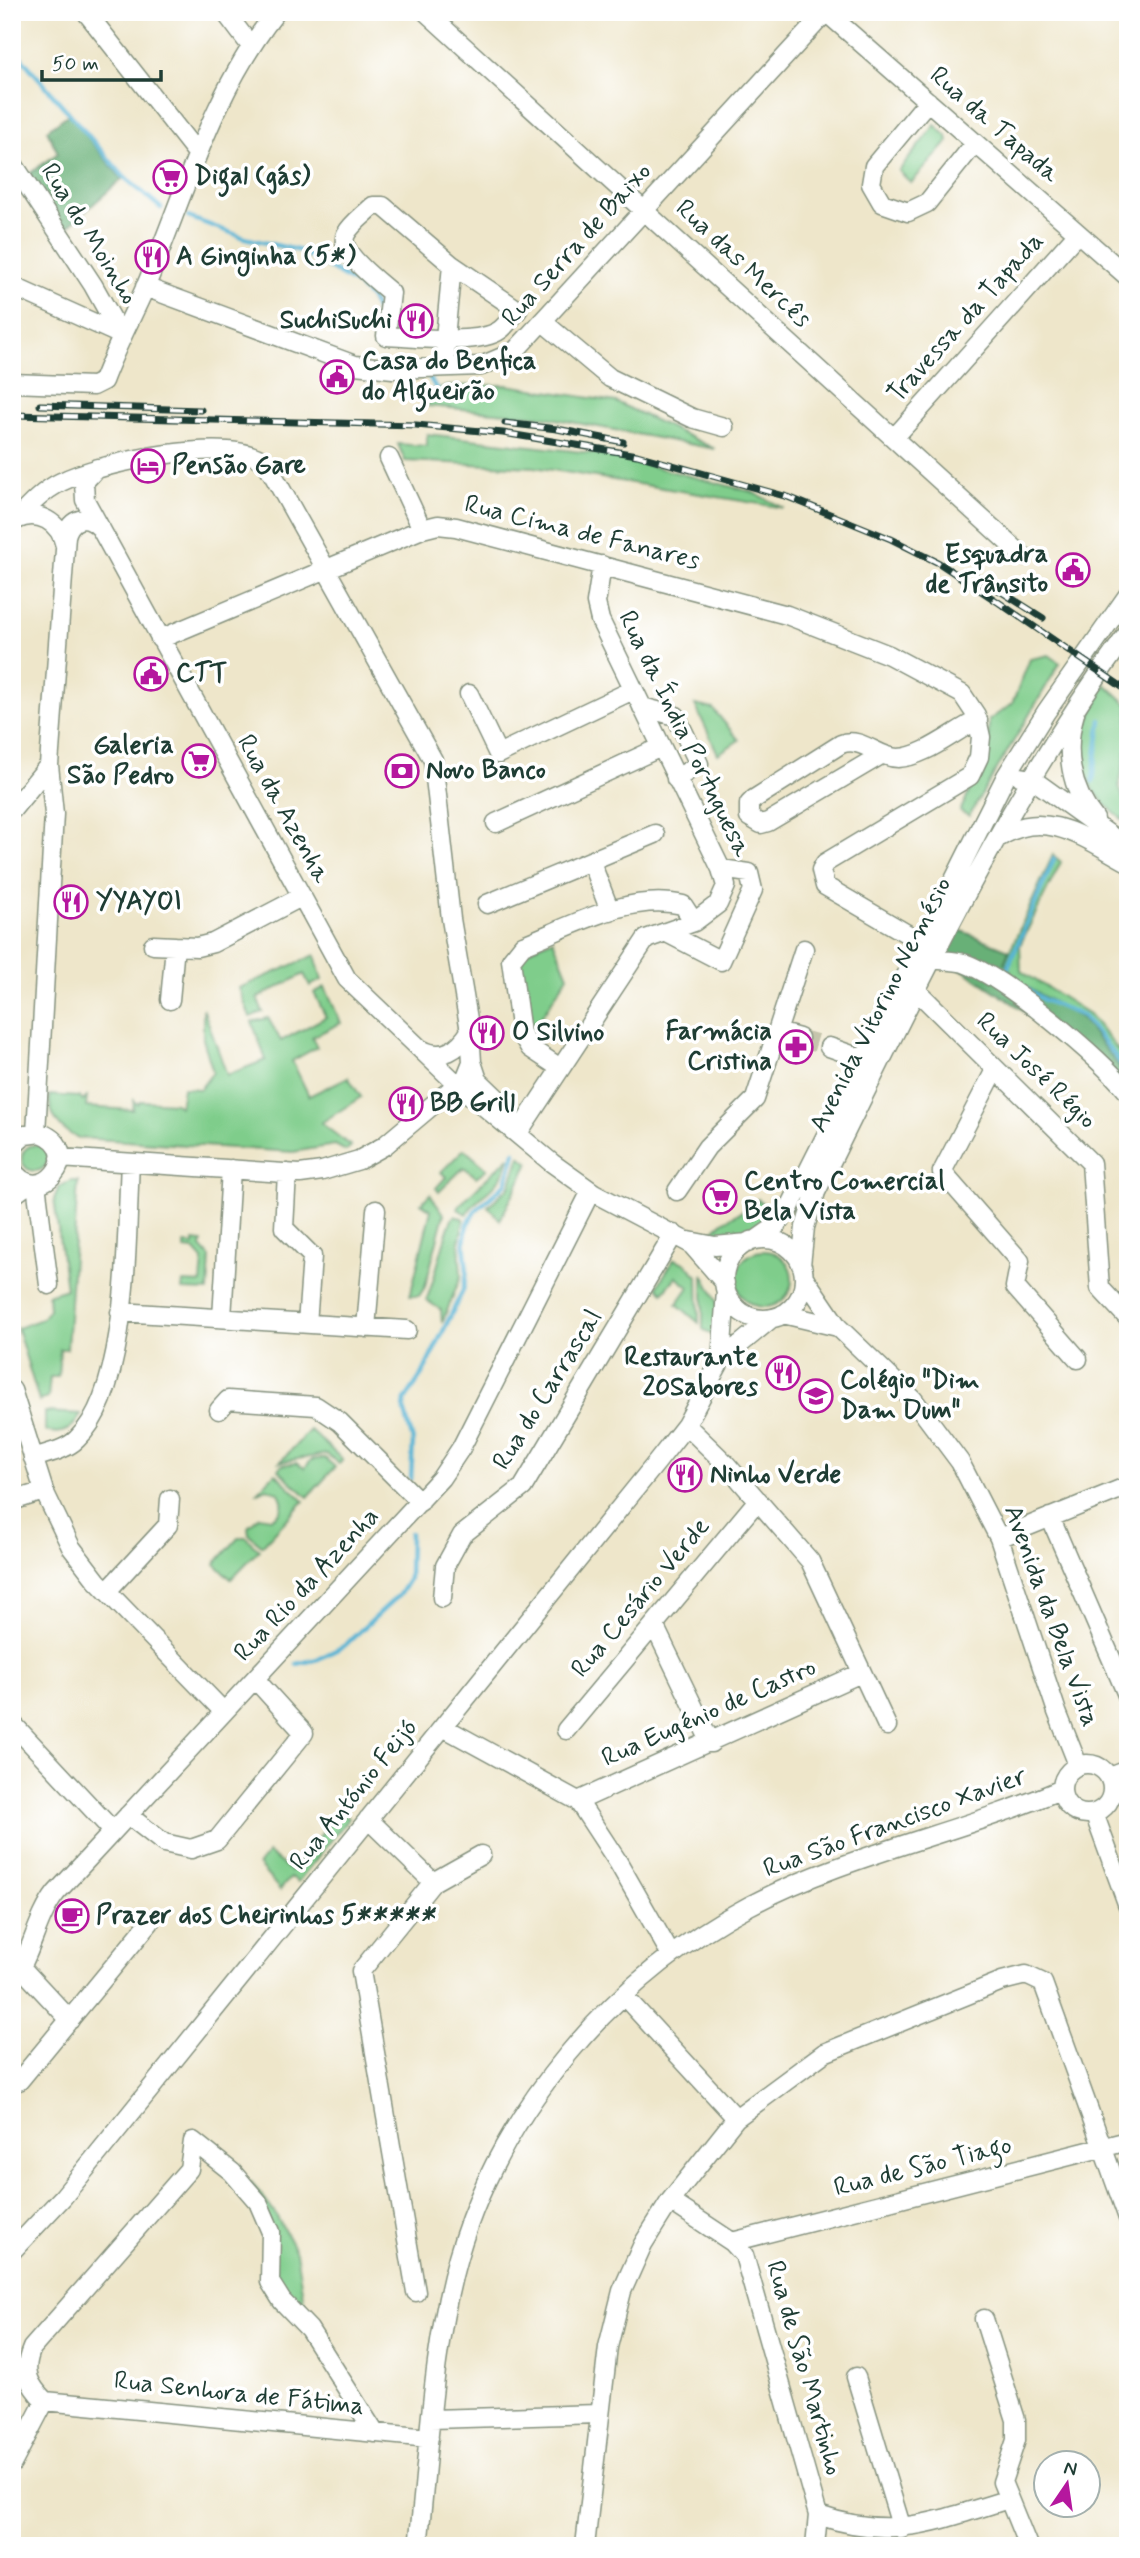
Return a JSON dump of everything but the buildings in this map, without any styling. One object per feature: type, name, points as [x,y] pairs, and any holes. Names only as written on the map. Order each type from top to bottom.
[{"type":"street","points":[[86,12],[196,152]]},
{"type":"street","points":[[225,12],[250,45]]},
{"type":"street","points":[[12,383],[93,386],[103,381],[121,335],[145,287],[196,152],[250,45],[276,12]]},
{"type":"street","name":"Rua das Mercês","points":[[426,12],[1023,556]]},
{"type":"street","name":"Rua Serra de Baixo","points":[[145,287],[355,365],[393,369],[481,366],[501,360],[514,352],[826,12]]},
{"type":"street","name":"Rua da Tapada","points":[[826,12],[1128,276]]},
{"type":"street","points":[[928,101],[874,166],[871,184],[882,203],[908,212],[927,203],[975,143]]},
{"type":"street","name":"Rua do Moinho","points":[[12,162],[93,285],[121,335]]},
{"type":"street","points":[[373,206],[383,206],[452,265],[518,310],[498,331],[478,337],[386,336],[391,293],[349,254],[344,246],[345,234],[373,206]]},
{"type":"street","name":"Travessa da Tapada","points":[[894,438],[1077,234]]},
{"type":"street","points":[[446,367],[445,338],[452,265]]},
{"type":"street","points":[[12,286],[121,335]]},
{"type":"street","points":[[542,322],[610,379],[692,418],[724,427]]},
{"type":"street","points":[[14,522],[46,490],[100,467],[185,452],[256,456],[270,468],[433,760],[451,919],[470,1031],[472,1062],[478,1080],[503,1104],[519,1133]]},
{"type":"street","points":[[389,458],[422,530]]},
{"type":"street","name":"Rua da Azenha","points":[[100,467],[87,477],[83,488],[85,500],[347,979],[458,1084]]},
{"type":"street","points":[[14,522],[33,515],[50,521],[62,535],[65,550]]},
{"type":"street","points":[[36,1133],[54,814],[50,765],[67,531],[76,521],[89,519],[100,528]]},
{"type":"street","name":"Rua Cima de Fanares","points":[[160,639],[422,530],[447,526],[757,605],[853,639],[952,686],[969,702],[978,720]]},
{"type":"street","name":"Rua da Índia Portuguesa","points":[[519,1133],[646,939],[694,922],[718,904],[726,886],[721,869],[598,613],[602,565]]},
{"type":"street","name":"Avenida Vitorino Nemésio","points":[[752,1242],[771,1230],[787,1212],[996,793],[1035,727],[1128,595]]},
{"type":"street","points":[[1112,836],[1086,807],[1071,770],[1070,731],[1083,693],[1128,633]]},
{"type":"street","points":[[469,694],[498,754],[633,690]]},
{"type":"street","name":"Avenida Vitorino Nemésio","points":[[803,1271],[805,1227],[816,1192],[959,904],[1083,693]]},
{"type":"street","points":[[642,707],[676,716],[699,764],[676,779]]},
{"type":"street","points":[[881,755],[768,822],[761,824],[749,817],[749,804],[754,799],[841,744],[852,742],[895,758],[910,756],[978,720],[981,747],[970,776],[825,863],[821,870],[825,886],[921,942]]},
{"type":"street","points":[[496,823],[661,747]]},
{"type":"street","points":[[12,810],[50,765]]},
{"type":"street","points":[[996,793],[1014,778],[1032,779],[1128,848]]},
{"type":"street","points":[[1000,837],[1025,825],[1053,825],[1069,830],[1128,862]]},
{"type":"street","points":[[487,904],[655,834]]},
{"type":"street","points":[[591,862],[610,911]]},
{"type":"street","points":[[664,932],[721,961],[753,890],[749,873],[721,869]]},
{"type":"street","points":[[153,945],[197,947],[213,943],[301,897]]},
{"type":"street","points":[[560,1068],[530,1048],[523,1038],[513,955],[523,945],[610,911],[662,900],[683,905],[694,922]]},
{"type":"street","points":[[170,1000],[175,946]]},
{"type":"street","points":[[677,1191],[707,1147],[755,1098],[804,949]]},
{"type":"street","points":[[932,959],[964,963],[1009,990],[1063,1030],[1116,1078],[1128,1093]]},
{"type":"street","name":"Rua José Régio","points":[[916,990],[1091,1163],[1100,1288],[1128,1318]]},
{"type":"street","points":[[421,1049],[434,1055],[449,1053],[460,1045],[470,1031]]},
{"type":"street","points":[[776,1036],[798,1042]]},
{"type":"street","points":[[827,1052],[861,1063]]},
{"type":"street","points":[[61,1158],[287,1173],[322,1171],[365,1158],[384,1146],[458,1084],[470,1070],[472,1062]]},
{"type":"street","points":[[995,1070],[942,1172],[1020,1261],[1015,1287],[1077,1359]]},
{"type":"street","points":[[458,1084],[500,1122],[519,1133],[552,1163],[591,1191],[678,1237],[704,1256],[738,1309],[760,1319],[778,1316],[838,1327]]},
{"type":"street","points":[[12,1146],[25,1135],[36,1133],[54,1141],[61,1158],[53,1176],[33,1183],[12,1196]]},
{"type":"street","points":[[33,1458],[70,1445],[87,1427],[111,1369],[120,1312],[130,1163]]},
{"type":"street","points":[[12,1169],[21,1179],[33,1183]]},
{"type":"street","points":[[222,1318],[232,1169]]},
{"type":"street","points":[[287,1173],[284,1228],[312,1256],[307,1324]]},
{"type":"street","points":[[33,1183],[49,1285]]},
{"type":"street","name":"Rua Rio da Azenha","points":[[15,1969],[50,1901],[441,1478],[461,1448],[591,1191]]},
{"type":"street","points":[[366,1328],[376,1210]]},
{"type":"street","points":[[678,1237],[715,1246],[778,1242],[796,1255],[803,1271],[799,1299],[778,1316]]},
{"type":"street","name":"Rua do Carrascal","points":[[442,1598],[445,1566],[462,1535],[523,1488],[678,1237]]},
{"type":"street","points":[[725,1285],[733,1255],[752,1242]]},
{"type":"street","name":"Avenida da Bela Vista","points":[[803,1271],[838,1327],[913,1399],[960,1462],[999,1538],[1057,1712],[1078,1765]]},
{"type":"street","name":"Rua António Feijó","points":[[721,1360],[725,1285]]},
{"type":"street","points":[[120,1312],[407,1330]]},
{"type":"street","name":"Rua António Feijó","points":[[12,2251],[62,2197],[685,1425],[721,1360],[778,1316]]},
{"type":"street","points":[[12,1390],[44,1491],[71,1547],[107,1591],[224,1712]]},
{"type":"street","points":[[219,1410],[228,1400],[316,1405],[340,1422],[420,1502]]},
{"type":"street","points":[[685,1425],[758,1500],[810,1561],[887,1726]]},
{"type":"street","points":[[999,1538],[1128,1486]]},
{"type":"street","points":[[12,1501],[44,1491]]},
{"type":"street","points":[[107,1591],[168,1525],[170,1499]]},
{"type":"street","name":"Rua Cesário Verde","points":[[566,1730],[758,1500]]},
{"type":"street","points":[[1050,1517],[1128,1697]]},
{"type":"street","points":[[654,1625],[710,1743]]},
{"type":"street","name":"Rua Eugénio de Castro","points":[[578,1801],[861,1673]]},
{"type":"street","points":[[128,1815],[164,1843],[191,1849],[217,1840],[304,1733],[255,1679]]},
{"type":"street","points":[[12,1723],[113,1831]]},
{"type":"street","points":[[443,1727],[578,1801],[618,1862],[671,1955]]},
{"type":"street","points":[[1094,1813],[1072,1808],[1062,1789],[1067,1774],[1078,1765],[1093,1764],[1110,1776]]},
{"type":"street","points":[[1110,1776],[1128,1770]]},
{"type":"street","points":[[1094,1813],[1111,1798],[1110,1776]]},
{"type":"street","name":"Rua São Francisco Xavier","points":[[418,2546],[431,2419],[458,2258],[488,2177],[529,2107],[586,2035],[624,1996],[671,1955],[748,1906],[828,1870],[1014,1809],[1062,1789]]},
{"type":"street","points":[[1094,1813],[1128,1906]]},
{"type":"street","points":[[368,1819],[433,1882]]},
{"type":"street","points":[[416,2292],[361,1971],[433,1882],[481,1855]]},
{"type":"street","points":[[19,2081],[150,1922]]},
{"type":"street","points":[[15,1969],[70,2020]]},
{"type":"street","points":[[585,2546],[598,2414],[608,2347],[622,2291],[643,2244],[670,2201],[736,2118],[824,2053],[1002,1981],[1026,1975],[1043,1983],[1128,2218]]},
{"type":"street","points":[[624,1996],[736,2118]]},
{"type":"street","points":[[12,2464],[45,2401],[29,2386],[19,2368],[32,2348],[189,2169],[192,2141],[213,2155],[258,2202],[271,2232],[270,2282],[282,2301],[309,2329],[375,2433]]},
{"type":"street","name":"Rua de São Tiago","points":[[732,2242],[1128,2141]]},
{"type":"street","name":"Rua de São Martinho","points":[[670,2201],[732,2242],[744,2255],[818,2515],[815,2546]]},
{"type":"street","points":[[984,2319],[1016,2420],[1016,2440],[1002,2482],[1028,2546]]},
{"type":"street","points":[[856,2377],[902,2529]]},
{"type":"street","name":"Rua Senhora de Fátima","points":[[45,2401],[429,2438]]},
{"type":"street","points":[[431,2419],[598,2414]]},
{"type":"street","points":[[818,2515],[852,2524],[902,2529],[1009,2499]]},
{"type":"green space","points":[[69,114],[122,179],[65,229],[29,174],[58,153],[47,130]]},
{"type":"green space","points":[[935,125],[947,136],[948,142],[911,183],[899,171]]},
{"type":"green space","points":[[507,385],[616,402],[715,449],[540,416],[428,406],[428,394],[447,386]]},
{"type":"green space","points":[[427,434],[608,455],[752,492],[784,508],[534,467],[405,461],[398,444],[427,446]]},
{"type":"green space","points":[[1049,655],[1060,663],[969,816],[960,811],[988,754],[989,720],[1012,704],[1030,659]]},
{"type":"green space","points":[[1105,684],[1128,705],[1128,744],[1119,786],[1127,810],[1123,820],[1105,804],[1085,773],[1083,741],[1095,704]]},
{"type":"green space","points":[[695,705],[713,709],[739,740],[718,754]]},
{"type":"green space","points":[[1053,855],[1061,862],[1020,945],[1021,971],[1089,1014],[1128,1062],[1128,1078],[1081,1018],[1016,981],[1005,962]]},
{"type":"green space","points":[[957,929],[1009,950],[1005,962],[1016,981],[1081,1018],[1128,1078],[1128,1104],[1050,1028],[940,955]]},
{"type":"green space","points":[[553,939],[568,976],[538,1022],[529,1025],[517,964],[520,954]]},
{"type":"green space","points":[[315,955],[322,980],[310,986],[304,974],[257,998],[263,1012],[250,1017],[239,988]]},
{"type":"green space","points":[[325,987],[341,1023],[312,1037],[317,1047],[292,1061],[309,1096],[348,1077],[361,1097],[321,1123],[351,1146],[346,1151],[335,1145],[293,1152],[79,1138],[61,1127],[54,1116],[49,1095],[79,1097],[83,1101],[87,1097],[86,1107],[133,1110],[134,1100],[137,1104],[141,1101],[175,1103],[180,1107],[183,1088],[200,1089],[213,1072],[203,1039],[203,1008],[227,1075],[266,1060],[252,1022],[268,1018],[281,1041],[326,1017],[314,993]]},
{"type":"green space","points":[[35,1145],[44,1149],[48,1158],[44,1167],[35,1171],[26,1167],[22,1158],[26,1149]]},
{"type":"green space","points":[[464,1149],[487,1169],[476,1177],[464,1167],[439,1192],[436,1188],[446,1177],[441,1172]]},
{"type":"green space","points":[[520,1156],[529,1163],[500,1220],[488,1206],[510,1186]]},
{"type":"green space","points":[[509,1157],[506,1168],[491,1189],[466,1214],[458,1209],[472,1192]]},
{"type":"green space","points":[[71,1181],[78,1181],[67,1349],[60,1349],[58,1377],[50,1377],[48,1398],[39,1401],[17,1328],[42,1319],[49,1309],[48,1295],[66,1289],[54,1199],[59,1187]]},
{"type":"green space","points":[[430,1194],[444,1214],[425,1287],[419,1296],[410,1296],[431,1210],[421,1203]]},
{"type":"green space","points":[[758,1199],[772,1213],[765,1219],[736,1234],[710,1236],[726,1220]]},
{"type":"green space","points":[[455,1215],[464,1219],[459,1242],[461,1276],[442,1323],[441,1310],[426,1300],[448,1228]]},
{"type":"green space","points":[[194,1241],[202,1242],[201,1247],[210,1257],[208,1291],[182,1290],[183,1282],[201,1283],[203,1260],[194,1250],[185,1249],[185,1244],[194,1245]]},
{"type":"green space","points":[[759,1251],[769,1251],[784,1259],[790,1268],[790,1290],[784,1299],[769,1307],[759,1307],[741,1295],[736,1284],[736,1274],[748,1256]]},
{"type":"green space","points":[[674,1259],[685,1263],[698,1276],[699,1323],[677,1304],[689,1287],[676,1277],[663,1293],[657,1287]]},
{"type":"green space","points":[[703,1274],[717,1301],[716,1338],[703,1329]]},
{"type":"green space","points":[[45,1412],[81,1414],[70,1428],[56,1433],[45,1431]]},
{"type":"green space","points":[[310,1430],[343,1460],[339,1464],[327,1454],[280,1462]]},
{"type":"green space","points":[[325,1458],[335,1467],[308,1497],[278,1470],[282,1465],[296,1463],[305,1468],[311,1460]]},
{"type":"green space","points":[[275,1473],[304,1501],[262,1546],[249,1534],[248,1527],[259,1516],[272,1518],[281,1510],[282,1500],[278,1492],[267,1488],[256,1493]]},
{"type":"green space","points":[[239,1537],[246,1537],[259,1550],[231,1579],[215,1564]]},
{"type":"green space","points":[[340,1811],[349,1818],[298,1882],[291,1877],[280,1890],[258,1865],[268,1853],[291,1871]]},
{"type":"green space","points":[[250,2180],[276,2215],[296,2252],[306,2315],[277,2307],[266,2293],[262,2282],[268,2240]]},
{"type":"waterway","points":[[12,47],[124,177],[161,208]]},
{"type":"waterway","points":[[188,217],[245,238],[301,251],[358,285],[371,299],[378,314]]},
{"type":"waterway","points":[[430,378],[442,399]]},
{"type":"waterway","points":[[1093,781],[1101,720]]},
{"type":"waterway","points":[[1004,976],[1054,859]]},
{"type":"waterway","points":[[1018,984],[1044,1000],[1083,1016],[1128,1072]]},
{"type":"waterway","points":[[411,1479],[413,1441],[404,1409],[405,1400],[423,1373],[463,1290],[467,1272],[464,1242],[467,1225],[475,1211],[506,1183],[515,1152]]},
{"type":"waterway","points":[[297,1664],[318,1659],[344,1646],[399,1595],[409,1579],[410,1533]]},
{"type":"tunnel","points":[[799,1038],[829,1047]]},
{"type":"railway","points":[[40,405],[201,410]]},
{"type":"railway","points":[[12,415],[416,425],[503,433],[637,455],[788,497],[891,539],[939,563],[1128,691]]},
{"type":"railway","points":[[505,423],[557,429],[623,442]]},
{"type":"railway","points":[[978,577],[1043,618]]},
{"type":"place","name":"Digal (gás)","points":[[170,177]]},
{"type":"place","name":"A Ginginha (5*)","points":[[152,257]]},
{"type":"place","name":"SuchiSuchi","points":[[416,321]]},
{"type":"place","name":"Casa do Benfica do Algueirão","points":[[337,377]]},
{"type":"place","name":"Pensão Gare","points":[[148,466]]},
{"type":"place","name":"Esquadra de Trânsito","points":[[1073,570]]},
{"type":"place","name":"CTT","points":[[151,674]]},
{"type":"place","name":"Galeria São Pedro","points":[[199,761]]},
{"type":"place","name":"Novo Banco","points":[[402,771]]},
{"type":"place","name":"YYAYOI","points":[[71,902]]},
{"type":"place","name":"O Silvino","points":[[487,1033]]},
{"type":"place","name":"Farmácia Cristina","points":[[796,1047]]},
{"type":"place","name":"BB Grill","points":[[406,1104]]},
{"type":"place","name":"Centro Comercial Bela Vista","points":[[720,1197]]},
{"type":"place","name":"Restaurante 20Sabores","points":[[783,1373]]},
{"type":"place","name":"Colégio \"Dim Dam Dum\"","points":[[816,1396]]},
{"type":"place","name":"Ninho Verde","points":[[685,1475]]},
{"type":"place","name":"Prazer dos Cheirinhos 5*****","points":[[72,1916]]}]
